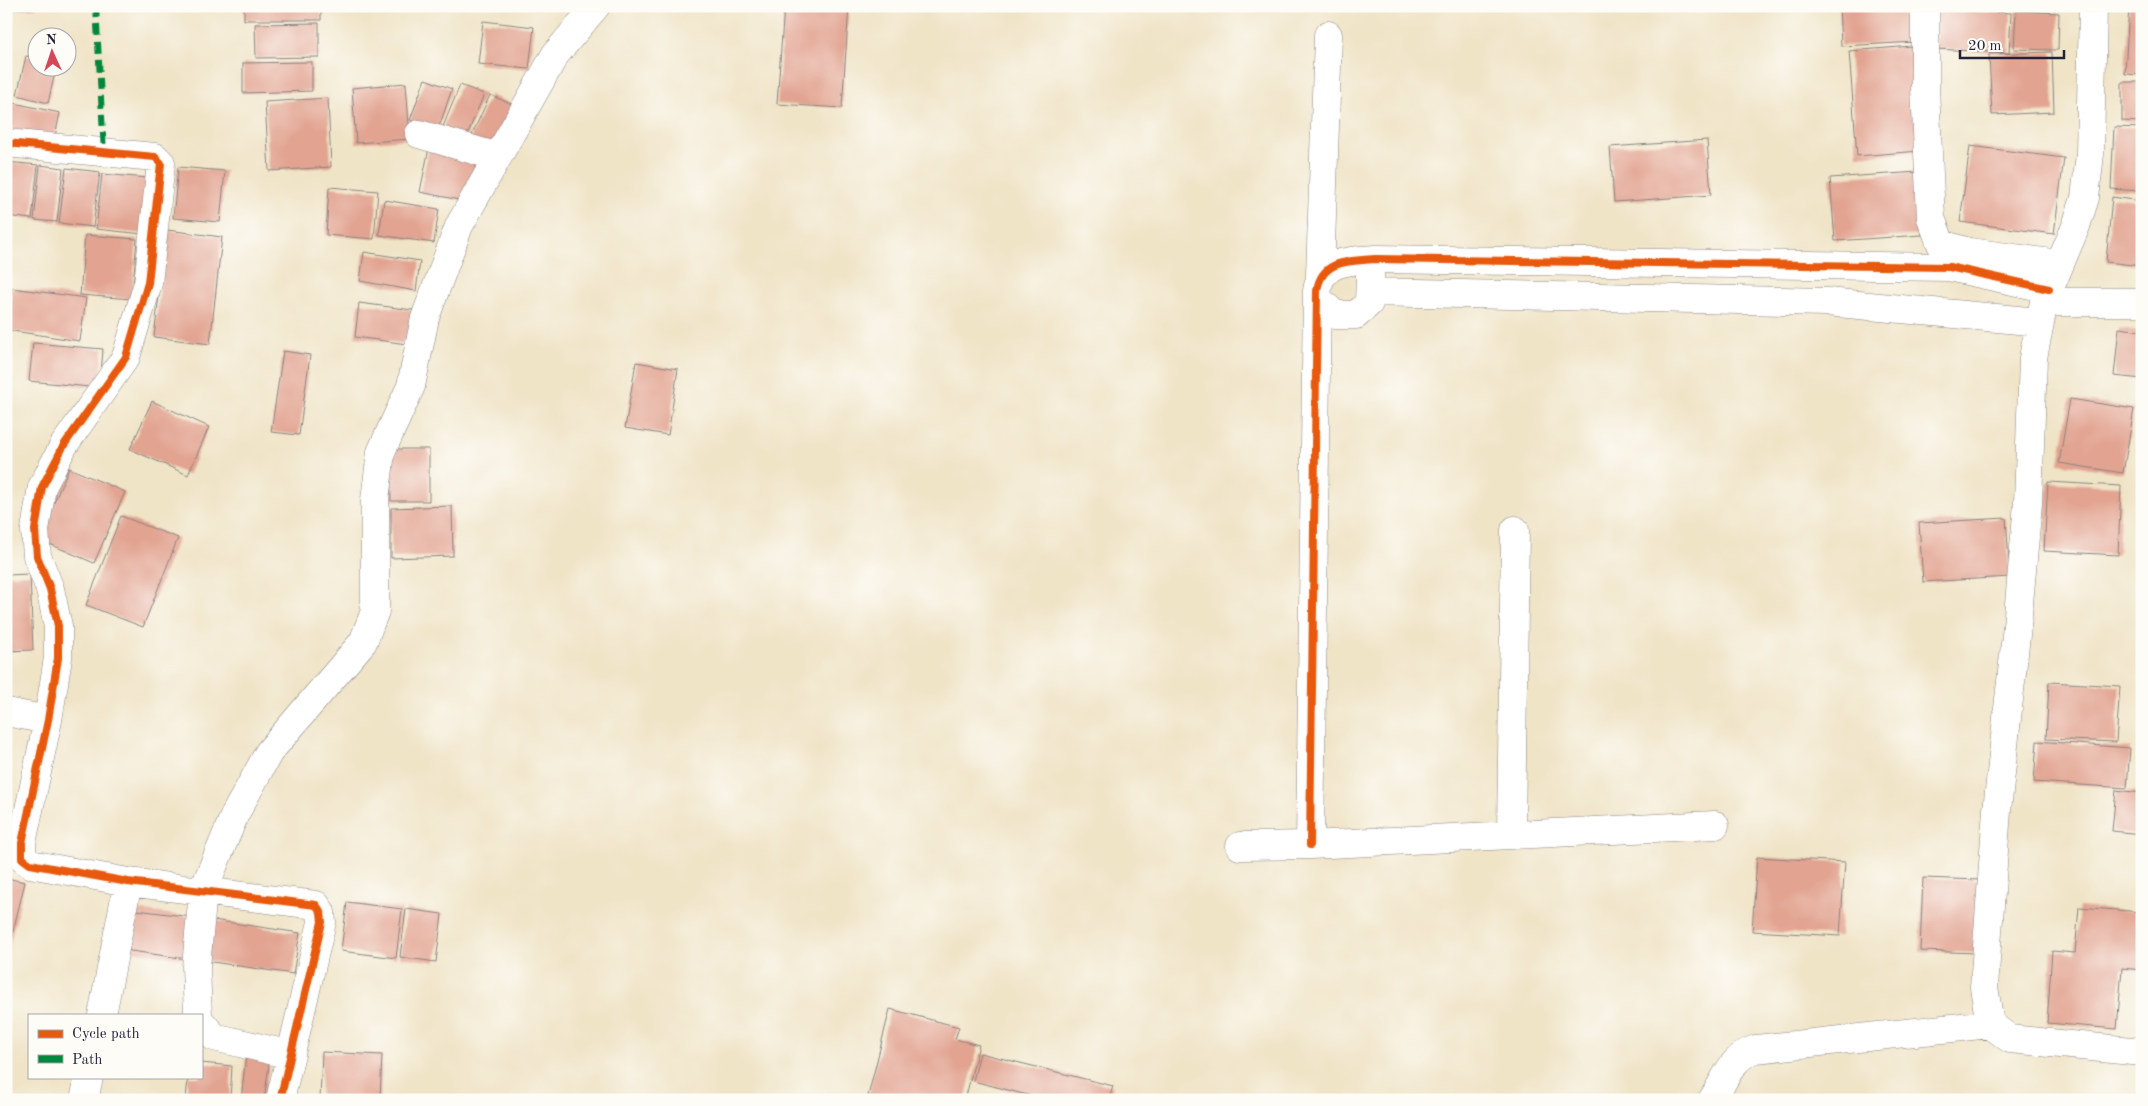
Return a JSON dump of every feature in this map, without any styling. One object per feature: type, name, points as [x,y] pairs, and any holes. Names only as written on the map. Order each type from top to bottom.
[{"type":"street","points":[[198,1014],[196,967],[202,891],[235,814],[269,752],[363,642],[375,610],[375,500],[381,452],[411,386],[425,318],[459,226],[555,56],[596,6]]},
{"type":"street","points":[[1925,6],[1925,87],[1931,218],[1936,234],[1941,244],[1969,252],[2048,294]]},
{"type":"street","points":[[2093,6],[2091,134],[2085,198],[2076,226],[2048,294],[2033,358],[2028,503],[1997,810],[1984,987],[1990,1024],[2010,1040],[2142,1052]]},
{"type":"street","points":[[1310,845],[1319,287],[1328,34]]},
{"type":"street","points":[[419,134],[498,157]]},
{"type":"street","points":[[6,143],[155,156],[162,162],[148,283],[126,357],[64,445],[42,487],[35,530],[37,556],[50,589],[58,626],[58,658],[48,720],[22,843],[22,858],[30,864],[128,882],[316,905],[321,912],[322,922],[280,1100]]},
{"type":"street","points":[[1319,287],[1327,268],[1358,261],[1949,267],[2048,294]]},
{"type":"street","points":[[1319,287],[1334,315],[1356,315],[1368,303],[1371,277],[1358,261]]},
{"type":"street","points":[[1370,292],[1827,302],[2048,294],[2142,302]]},
{"type":"street","points":[[1510,835],[1515,530]]},
{"type":"street","points":[[6,712],[48,720]]},
{"type":"street","points":[[1240,846],[1310,845],[1715,825]]},
{"type":"street","points":[[102,1014],[128,882]]},
{"type":"street","points":[[202,1023],[214,1037],[291,1055]]},
{"type":"street","points":[[1712,1100],[1734,1061],[1744,1053],[1756,1049],[1990,1024]]},
{"type":"street","points":[[84,1100],[89,1078]]},
{"type":"building","points":[[7,6],[36,6],[36,8],[7,9]]},
{"type":"building","points":[[244,6],[321,6],[321,20],[244,20]]},
{"type":"building","points":[[784,6],[849,6],[842,108],[777,104]]},
{"type":"building","points":[[1839,6],[1916,6],[1917,42],[1841,46]]},
{"type":"building","points":[[2129,6],[2142,7],[2142,75],[2125,74]]},
{"type":"building","points":[[1938,9],[2011,13],[2009,53],[1936,49]]},
{"type":"building","points":[[2016,11],[2059,13],[2058,50],[2014,49]]},
{"type":"building","points":[[483,21],[534,27],[529,69],[478,64]]},
{"type":"building","points":[[319,23],[319,57],[256,58],[255,24]]},
{"type":"building","points":[[1912,46],[1920,151],[1857,156],[1849,51]]},
{"type":"building","points":[[2052,52],[2054,112],[1992,115],[1989,54]]},
{"type":"building","points":[[26,56],[28,56],[28,78],[54,78],[48,103],[17,95]]},
{"type":"building","points":[[312,62],[312,91],[243,93],[243,63]]},
{"type":"building","points":[[425,79],[452,89],[438,130],[410,120]]},
{"type":"building","points":[[2122,82],[2142,82],[2142,122],[2122,121]]},
{"type":"building","points":[[406,83],[410,139],[356,143],[352,88]]},
{"type":"building","points":[[460,85],[484,94],[466,138],[442,129]]},
{"type":"building","points":[[490,95],[519,107],[499,152],[470,139]]},
{"type":"building","points":[[328,98],[331,167],[269,171],[265,102]]},
{"type":"building","points":[[14,103],[60,113],[53,146],[7,137]]},
{"type":"building","points":[[2114,127],[2142,128],[2142,191],[2111,189]]},
{"type":"building","points":[[1707,140],[1711,195],[1614,202],[1610,147]]},
{"type":"building","points":[[430,143],[479,153],[469,202],[420,192]]},
{"type":"building","points":[[1970,146],[2064,158],[2054,234],[1960,222]]},
{"type":"building","points":[[6,162],[38,165],[32,219],[6,216]]},
{"type":"building","points":[[40,165],[63,168],[57,222],[34,220]]},
{"type":"building","points":[[178,167],[225,171],[220,222],[173,218]]},
{"type":"building","points":[[66,168],[100,172],[93,227],[59,223]]},
{"type":"building","points":[[1918,172],[1922,235],[1835,241],[1830,178]]},
{"type":"building","points":[[102,174],[148,178],[143,234],[96,229]]},
{"type":"building","points":[[329,187],[378,191],[374,239],[326,235]]},
{"type":"building","points":[[2112,197],[2142,201],[2142,266],[2106,262]]},
{"type":"building","points":[[384,200],[439,209],[434,243],[379,235]]},
{"type":"building","points":[[167,230],[222,237],[210,344],[154,337]]},
{"type":"building","points":[[85,235],[137,239],[132,299],[80,295]]},
{"type":"building","points":[[364,252],[420,261],[416,291],[360,281]]},
{"type":"building","points":[[12,288],[86,298],[80,341],[6,330]]},
{"type":"building","points":[[359,303],[413,310],[407,344],[355,337]]},
{"type":"building","points":[[2119,328],[2142,331],[2142,379],[2114,376]]},
{"type":"building","points":[[33,343],[103,349],[100,388],[29,381]]},
{"type":"building","points":[[283,351],[310,355],[299,435],[271,432]]},
{"type":"building","points":[[636,362],[678,369],[668,435],[625,428]]},
{"type":"building","points":[[2070,399],[2134,409],[2123,473],[2059,463]]},
{"type":"building","points":[[152,401],[209,427],[188,475],[130,449]]},
{"type":"building","points":[[390,449],[429,449],[429,501],[391,501]]},
{"type":"building","points":[[69,468],[125,492],[94,563],[38,539]]},
{"type":"building","points":[[2048,482],[2121,486],[2118,555],[2044,551]]},
{"type":"building","points":[[452,506],[453,556],[391,558],[391,508]]},
{"type":"building","points":[[121,516],[178,538],[143,627],[86,605]]},
{"type":"building","points":[[2006,518],[2010,577],[1923,582],[1919,523]]},
{"type":"building","points":[[30,574],[33,650],[6,651],[6,575]]},
{"type":"building","points":[[2049,682],[2120,686],[2116,742],[2046,739]]},
{"type":"building","points":[[2037,741],[2130,748],[2127,788],[2034,782]]},
{"type":"building","points":[[2116,790],[2142,793],[2142,834],[2112,831]]},
{"type":"building","points":[[1757,857],[1845,862],[1840,936],[1752,931]]},
{"type":"building","points":[[6,878],[25,882],[7,956],[6,956]]},
{"type":"building","points":[[1923,878],[1980,880],[1977,953],[1920,951]]},
{"type":"building","points":[[347,902],[402,909],[396,958],[341,951]]},
{"type":"building","points":[[2079,907],[2142,912],[2142,970],[2122,968],[2117,1029],[2047,1023],[2052,951],[2075,953]]},
{"type":"building","points":[[129,909],[192,917],[187,959],[124,950]]},
{"type":"building","points":[[406,909],[442,914],[436,962],[400,957]]},
{"type":"building","points":[[213,920],[300,933],[293,974],[206,961]]},
{"type":"building","points":[[890,1009],[959,1027],[955,1039],[979,1045],[965,1100],[867,1100]]},
{"type":"building","points":[[322,1052],[382,1055],[380,1100],[320,1100]]},
{"type":"building","points":[[980,1053],[1113,1086],[1109,1100],[1047,1100],[973,1081]]},
{"type":"building","points":[[246,1055],[270,1058],[264,1100],[241,1100]]},
{"type":"building","points":[[202,1063],[232,1066],[230,1100],[186,1100],[188,1078],[202,1078]]},
{"type":"marked path","points":[[96,6],[104,153]]},
{"type":"cycle path","points":[[6,143],[155,157],[161,163],[148,283],[126,357],[64,445],[42,487],[35,530],[37,556],[50,589],[58,626],[58,658],[48,720],[22,843],[22,858],[30,864],[128,882],[316,905],[321,912],[322,922],[280,1100]]},
{"type":"cycle path","points":[[1310,845],[1317,291],[1324,273],[1330,268],[1346,262],[1375,259],[1949,267],[2049,289]]}]
